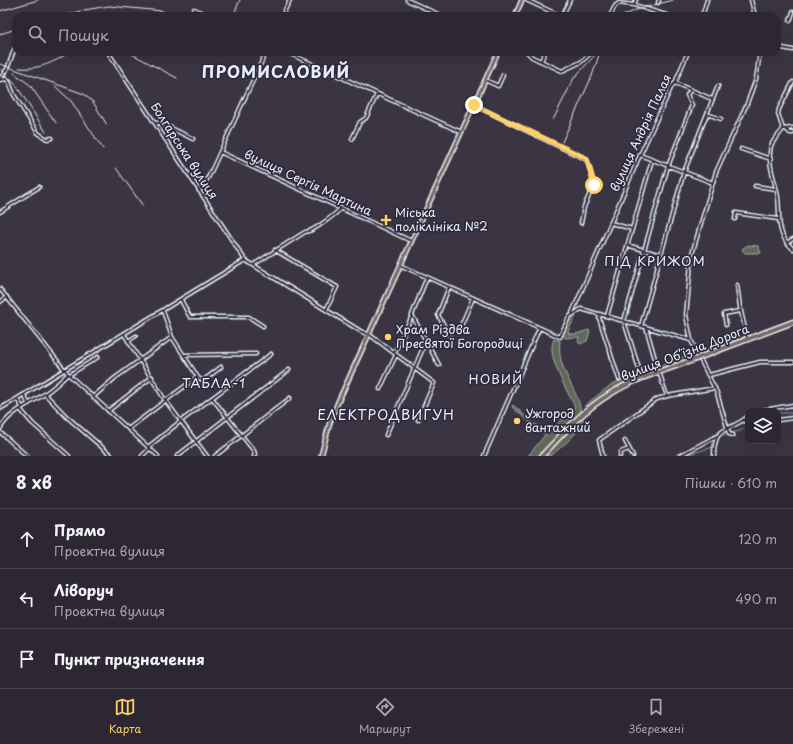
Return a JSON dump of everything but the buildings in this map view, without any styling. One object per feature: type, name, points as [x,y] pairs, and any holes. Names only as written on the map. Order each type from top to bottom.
[{"type":"highway","name":"вулиця Обʼїзна Дорога","points":[[542,456],[588,409],[623,387],[793,322]]},
{"type":"main road","points":[[517,12],[522,0]]},
{"type":"main road","points":[[321,456],[333,412],[496,56]]},
{"type":"street","points":[[284,12],[290,0]]},
{"type":"street","points":[[407,0],[433,12]]},
{"type":"street","points":[[526,0],[553,12]]},
{"type":"street","points":[[564,12],[570,0]]},
{"type":"street","points":[[634,5],[636,0]]},
{"type":"street","points":[[703,12],[707,0]]},
{"type":"street","points":[[751,0],[754,12]]},
{"type":"street","points":[[612,12],[618,1],[656,12]]},
{"type":"street","points":[[194,9],[201,12]]},
{"type":"street","points":[[790,21],[793,12]]},
{"type":"street","points":[[781,48],[793,50]]},
{"type":"street","points":[[12,56],[8,67],[0,79],[10,82],[14,96],[38,133],[47,139],[52,138]]},
{"type":"street","name":"Болгарська вулиця","points":[[111,56],[245,260]]},
{"type":"street","points":[[199,191],[203,187],[220,152],[264,56]]},
{"type":"street","points":[[295,56],[461,132]]},
{"type":"street","points":[[533,56],[562,71],[576,65],[587,56]]},
{"type":"street","points":[[541,61],[543,56]]},
{"type":"street","name":"вулиця Андрія Палая","points":[[539,329],[560,337],[640,155],[686,56]]},
{"type":"street","points":[[698,356],[691,340],[686,316],[691,264],[695,242],[713,183],[747,104],[758,73],[760,56]]},
{"type":"street","points":[[485,80],[498,86],[503,75]]},
{"type":"street","points":[[783,129],[778,111],[793,82]]},
{"type":"street","points":[[675,83],[712,99]]},
{"type":"street","points":[[641,326],[684,172],[718,86]]},
{"type":"street","points":[[640,372],[624,321],[668,166],[692,105],[687,95],[690,90]]},
{"type":"street","points":[[352,139],[360,122],[366,118],[377,94]]},
{"type":"street","points":[[474,105],[587,160],[594,184],[584,207],[581,223]]},
{"type":"street","points":[[706,114],[721,119]]},
{"type":"street","points":[[154,123],[161,124],[193,139]]},
{"type":"street","points":[[783,129],[793,128]]},
{"type":"street","points":[[783,129],[772,144],[772,177],[776,189],[778,219],[782,233],[787,243],[793,249]]},
{"type":"street","points":[[786,129],[793,133]]},
{"type":"street","points":[[741,149],[771,159]]},
{"type":"street","name":"вулиця Сергія Мартина","points":[[220,152],[411,241]]},
{"type":"street","points":[[640,155],[713,183]]},
{"type":"street","points":[[606,316],[652,160]]},
{"type":"street","points":[[755,186],[776,189]]},
{"type":"street","points":[[0,212],[39,187]]},
{"type":"street","points":[[253,265],[275,250],[320,225],[341,208]]},
{"type":"street","points":[[735,220],[736,213],[778,219]]},
{"type":"street","points":[[611,222],[632,229]]},
{"type":"street","points":[[787,243],[793,239]]},
{"type":"street","points":[[627,245],[661,255]]},
{"type":"street","points":[[275,250],[337,287],[326,310]]},
{"type":"street","points":[[0,409],[245,260],[368,335],[434,383],[418,420]]},
{"type":"street","points":[[400,265],[539,329],[484,456]]},
{"type":"street","points":[[380,389],[404,336],[427,277]]},
{"type":"street","points":[[737,285],[740,311],[747,333],[747,340]]},
{"type":"street","points":[[449,287],[438,315],[450,336]]},
{"type":"street","points":[[0,289],[68,375],[158,456]]},
{"type":"street","points":[[0,302],[6,297]]},
{"type":"street","points":[[460,328],[473,298]]},
{"type":"street","points":[[181,300],[190,317],[249,317],[263,326]]},
{"type":"street","points":[[571,314],[581,309],[691,340]]},
{"type":"street","points":[[163,310],[172,337],[197,377],[201,381],[221,368]]},
{"type":"street","points":[[726,325],[724,314],[740,311]]},
{"type":"street","points":[[600,314],[599,318],[619,379]]},
{"type":"street","points":[[412,315],[439,365]]},
{"type":"street","points":[[646,328],[657,366]]},
{"type":"street","points":[[124,334],[165,400],[207,456]]},
{"type":"street","points":[[128,341],[136,336]]},
{"type":"street","points":[[93,397],[172,337]]},
{"type":"street","points":[[386,435],[413,368],[426,341]]},
{"type":"street","points":[[184,355],[256,354]]},
{"type":"street","points":[[142,456],[149,448],[181,421],[271,354]]},
{"type":"street","points":[[27,456],[0,430],[8,418],[28,403],[44,394],[68,375],[98,357]]},
{"type":"street","points":[[700,359],[715,388],[730,435],[733,435]]},
{"type":"street","points":[[709,375],[760,362],[793,362]]},
{"type":"street","points":[[177,456],[289,370]]},
{"type":"street","points":[[660,375],[667,396]]},
{"type":"street","points":[[108,411],[152,377]]},
{"type":"street","points":[[128,429],[197,377]]},
{"type":"street","points":[[603,456],[599,440],[658,398],[715,388]]},
{"type":"street","points":[[44,394],[66,416],[112,456]]},
{"type":"street","points":[[24,395],[28,403]]},
{"type":"street","points":[[212,398],[241,435],[254,455]]},
{"type":"street","points":[[215,456],[290,398]]},
{"type":"street","points":[[17,399],[21,408],[32,423],[69,456]]},
{"type":"street","points":[[775,408],[793,405]]},
{"type":"street","points":[[781,420],[793,418]]},
{"type":"street","points":[[679,456],[718,436],[727,427],[744,420]]},
{"type":"street","points":[[714,456],[715,442],[718,436]]},
{"type":"street","points":[[625,440],[633,456]]},
{"type":"street","points":[[620,456],[621,452],[629,449]]},
{"type":"green space","points":[[748,245],[758,246],[761,253],[745,253],[742,249]]},
{"type":"green space","points":[[575,314],[576,316],[568,331],[569,334],[590,331],[587,341],[580,344],[578,342],[579,337],[565,338],[563,335],[568,323]]},
{"type":"green space","points":[[743,337],[745,339],[700,354],[699,352],[724,342]]},
{"type":"green space","points":[[554,339],[560,341],[561,360],[579,403],[581,412],[539,456],[528,456],[545,435],[512,407],[513,405],[534,424],[545,428],[548,433],[575,407],[558,373],[552,355]]},
{"type":"green space","points":[[687,355],[694,356],[629,381],[609,391],[586,407],[584,406],[612,384]]},
{"type":"green space","points":[[583,417],[582,423],[571,438],[551,456],[544,456]]},
{"type":"waterway","points":[[781,413],[793,413]]},
{"type":"waterway","points":[[730,433],[740,431],[745,428]]},
{"type":"waterway","points":[[717,441],[720,436],[728,434]]},
{"type":"waterway","points":[[683,456],[713,447]]},
{"type":"railway","points":[[0,11],[38,0]]},
{"type":"railway","points":[[235,12],[240,0]]},
{"type":"railway","points":[[632,12],[673,0]]},
{"type":"railway","points":[[77,12],[109,6],[163,11]]},
{"type":"railway","points":[[0,34],[12,30]]},
{"type":"railway","points":[[19,68],[33,68],[64,56]]},
{"type":"railway","points":[[136,56],[177,78]]},
{"type":"railway","points":[[553,120],[574,78],[594,56]]},
{"type":"railway","points":[[562,142],[592,76],[599,56]]},
{"type":"railway","points":[[0,64],[84,94],[93,102],[107,125]]},
{"type":"railway","points":[[0,69],[16,85],[46,132]]},
{"type":"railway","points":[[14,73],[30,85],[56,123]]},
{"type":"railway","points":[[55,86],[71,101],[103,149]]},
{"type":"railway","points":[[116,168],[143,206]]},
{"type":"place","name":"Міська поліклініка №2","points":[[386,220]]},
{"type":"place","name":"Храм Різдва Пресвятої Богородиці","points":[[388,337]]},
{"type":"place","name":"Ужгород вантажний","points":[[517,421]]},
{"type":"district","name":"ПРОМИСЛОВИЙ","points":[[276,72]]},
{"type":"district","name":"ПІД КРИЖОМ","points":[[655,261]]},
{"type":"district","name":"НОВИЙ","points":[[496,379]]},
{"type":"district","name":"ТАБЛА-1","points":[[214,383]]},
{"type":"district","name":"ЕЛЕКТРОДВИГУН","points":[[386,415]]},
{"type":"route","points":[[474,105],[586,158],[594,185]]}]
